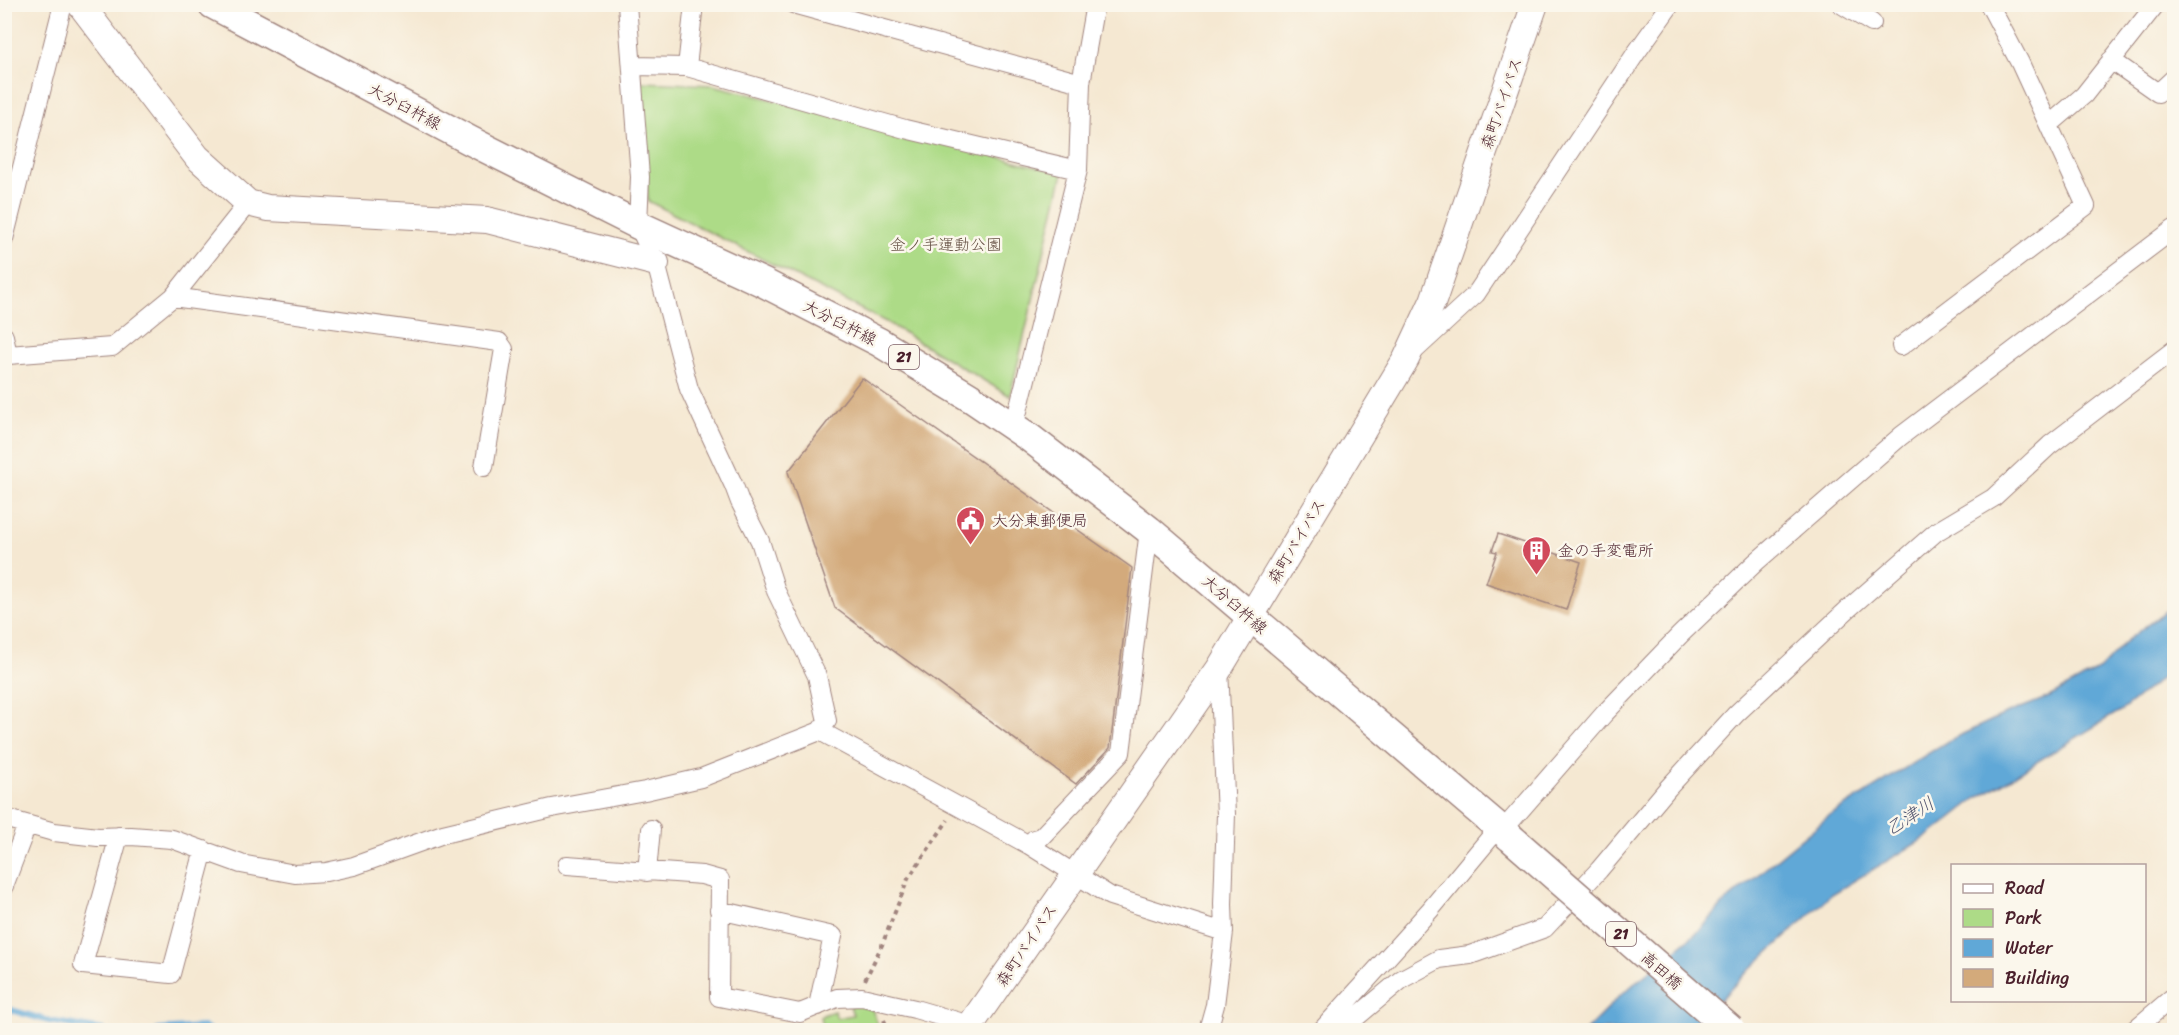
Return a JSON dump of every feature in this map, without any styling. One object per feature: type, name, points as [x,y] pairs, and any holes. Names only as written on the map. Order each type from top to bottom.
[{"type":"main road","points":[[80,4],[197,158],[248,203],[268,208],[487,220],[656,263]]},
{"type":"main road","name":"大分臼杵線","points":[[212,4],[471,141],[638,225],[764,283],[879,342],[970,398],[1014,427],[1149,530],[1504,832]]},
{"type":"main road","name":"森町バイパス","points":[[969,1028],[1219,669],[1406,358],[1433,301],[1534,4]]},
{"type":"main road","name":"高田橋","points":[[1504,832],[1731,1030]]},
{"type":"street","points":[[4,239],[63,4]]},
{"type":"street","points":[[4,818],[65,833],[98,837],[172,839],[241,864],[295,874],[326,872],[354,866],[443,834],[552,808],[701,778],[820,731],[827,721],[817,676],[776,591],[760,540],[689,389],[656,263],[638,225],[640,177],[627,4]]},
{"type":"street","points":[[687,67],[694,4]]},
{"type":"street","points":[[793,4],[1081,83]]},
{"type":"street","points":[[1014,427],[1078,170],[1081,83],[1095,4]]},
{"type":"street","points":[[1406,358],[1476,294],[1671,4]]},
{"type":"street","points":[[1841,4],[1872,23]]},
{"type":"street","points":[[1901,346],[2086,206],[1989,4]]},
{"type":"street","points":[[2049,125],[2084,95],[2156,4]]},
{"type":"street","points":[[2111,60],[2158,93],[2175,78]]},
{"type":"street","points":[[632,66],[687,67],[905,129],[1078,170]]},
{"type":"street","points":[[4,336],[8,355],[112,347],[173,297],[248,203]]},
{"type":"street","points":[[1322,1030],[1504,832],[1604,714],[1680,635],[1756,562],[1901,436],[2175,229]]},
{"type":"street","points":[[173,297],[499,342],[504,349],[484,467]]},
{"type":"street","points":[[1341,1030],[1402,979],[1439,959],[1470,955],[1545,928],[1736,714],[1848,609],[1936,532],[1993,498],[2050,445],[2175,350]]},
{"type":"street","points":[[1029,845],[1034,839],[1041,837],[1121,753],[1149,530]]},
{"type":"street","points":[[1208,1030],[1215,1005],[1224,932],[1226,814],[1219,669]]},
{"type":"street","points":[[820,731],[1029,845],[1110,896],[1224,932]]},
{"type":"street","points":[[4,886],[27,825]]},
{"type":"street","points":[[647,872],[651,829]]},
{"type":"street","points":[[119,836],[83,965],[171,974],[204,850]]},
{"type":"street","points":[[567,865],[702,875],[720,880],[719,997],[800,1013],[837,998],[862,997],[969,1028]]},
{"type":"street","points":[[719,910],[832,936],[818,1006]]},
{"type":"street","points":[[2134,1030],[2175,996]]},
{"type":"path","points":[[867,989],[864,979],[882,945],[908,879],[958,806]]},
{"type":"path","points":[[884,1021],[888,1030]]},
{"type":"path","points":[[524,1030],[537,1030]]},
{"type":"green space","name":"金ノ手運動公園","points":[[641,82],[713,85],[1063,173],[1010,396],[886,322],[648,201]]},
{"type":"green space","points":[[859,1005],[872,1009],[878,1025],[869,1030],[823,1030],[820,1016],[834,1011],[837,1018],[853,1015],[850,1006]]},
{"type":"water","name":"乙津川","points":[[2174,605],[2174,668],[2125,708],[1974,800],[1927,837],[1832,894],[1742,977],[1692,1030],[1586,1030],[1622,994],[1701,929],[1725,902],[1829,816],[1948,741],[2003,715],[2049,697],[2100,669],[2126,641]]},
{"type":"building","points":[[862,378],[1132,568],[1110,748],[1076,784],[835,608],[788,472]]},
{"type":"building","name":"金の手変電所","points":[[1498,534],[1581,562],[1566,610],[1486,583],[1497,552],[1492,551]]},
{"type":"waterway","points":[[4,1008],[49,1021],[103,1030]]},
{"type":"waterway","points":[[158,1030],[203,1027],[210,1030]]},
{"type":"place","name":"大分東郵便局","points":[[971,546]]},
{"type":"place","name":"金の手変電所","points":[[1537,576]]}]
